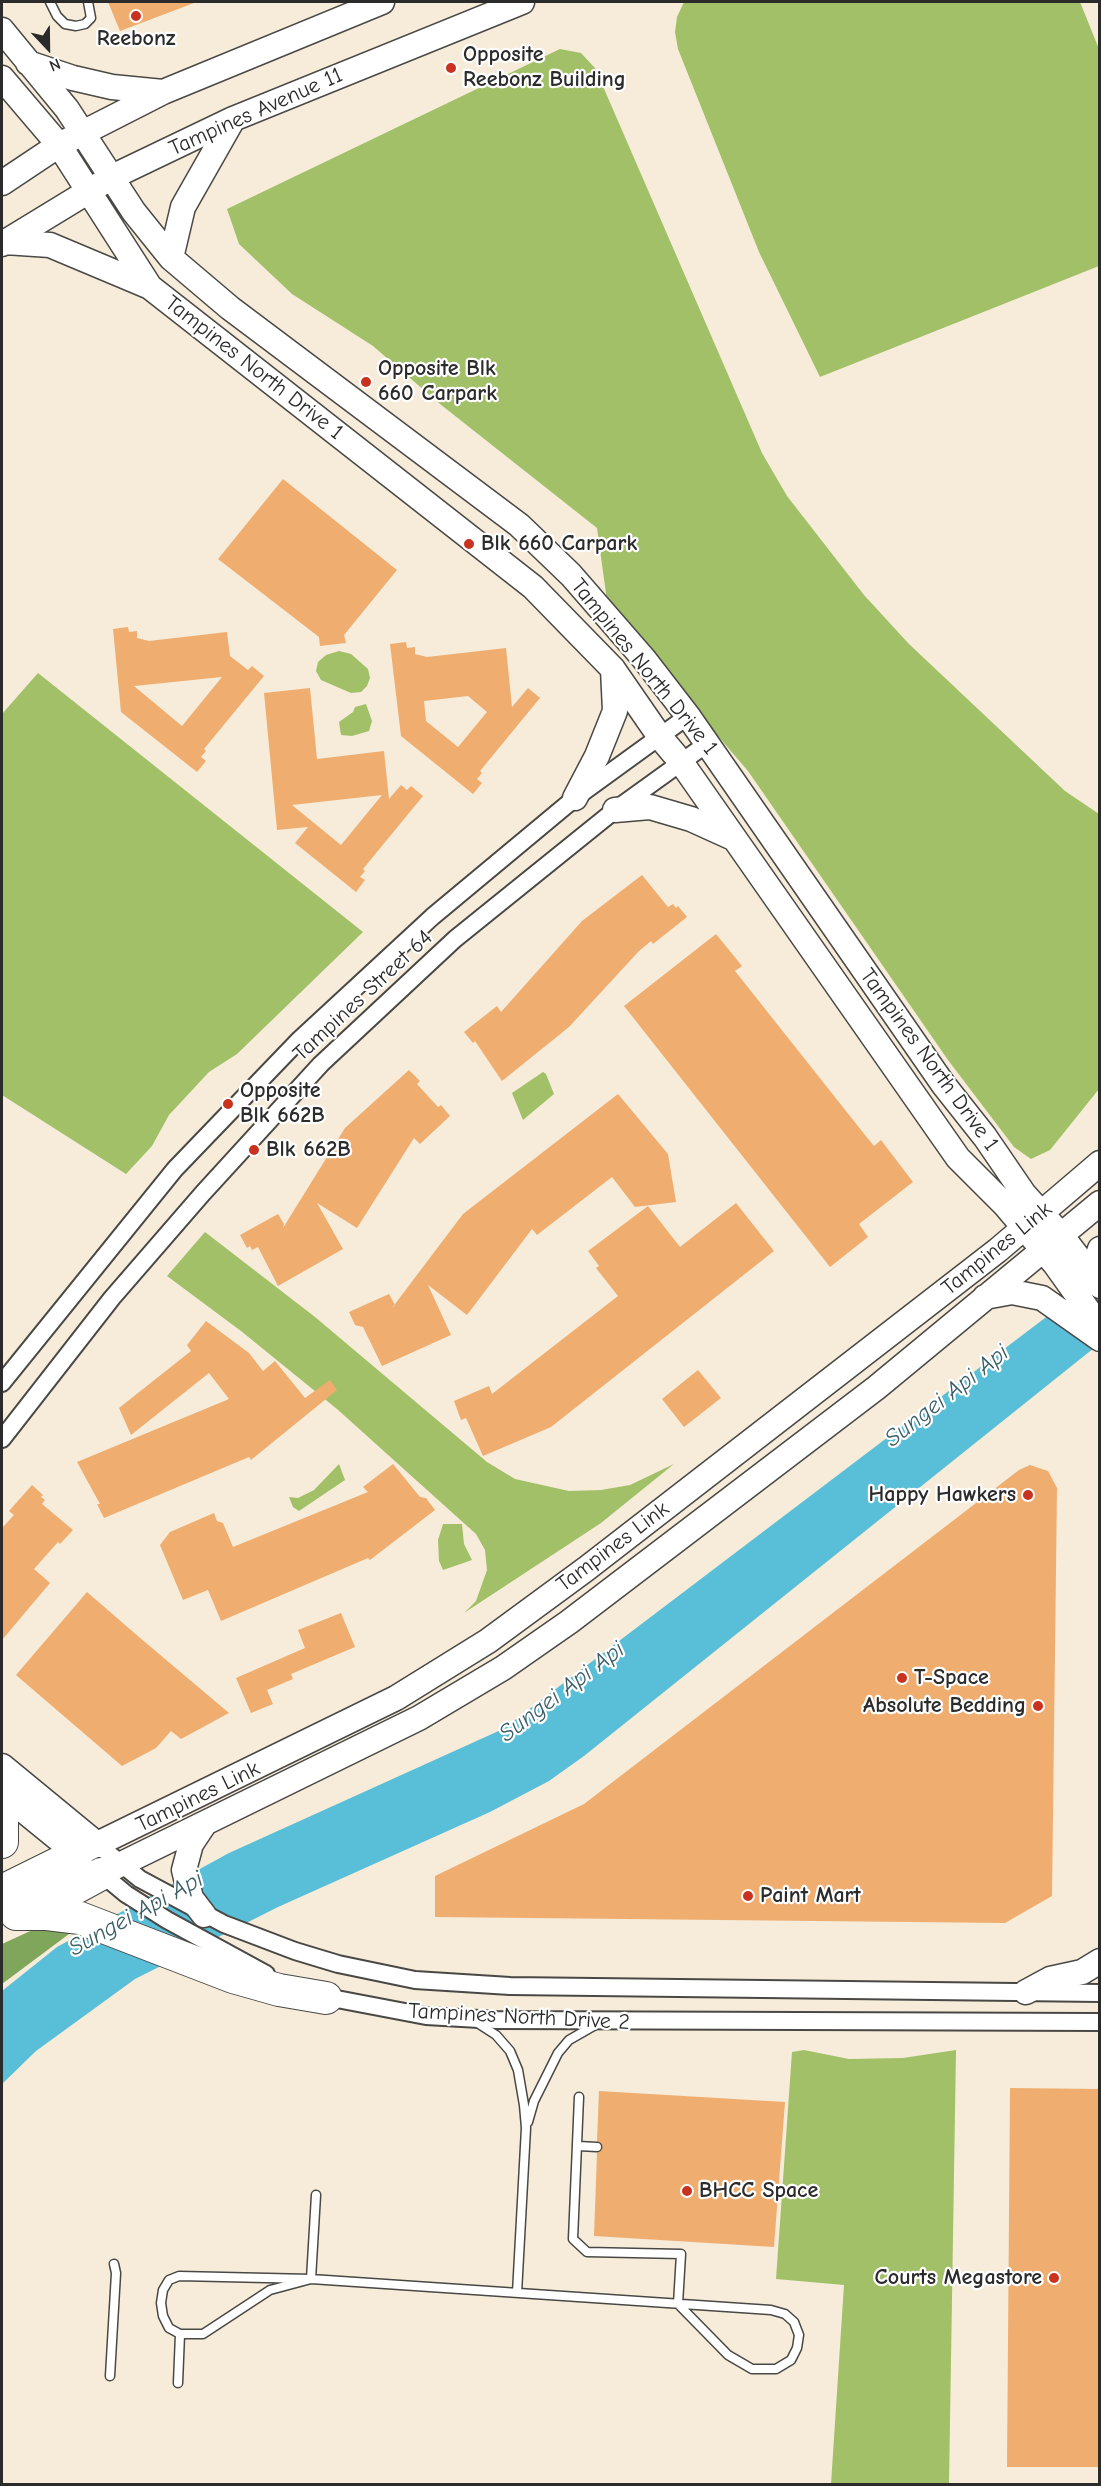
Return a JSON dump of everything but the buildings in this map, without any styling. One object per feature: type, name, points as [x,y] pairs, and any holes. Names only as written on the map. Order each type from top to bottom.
[{"type":"highway","points":[[2,1810],[2,1842]]},
{"type":"highway","points":[[6,1909],[66,1893],[100,1860]]},
{"type":"highway","points":[[6,1909],[80,1918],[207,1956],[279,1990],[326,1998]]},
{"type":"street","points":[[2,183],[59,145],[163,92],[382,2]]},
{"type":"street","name":"Tampines Avenue 11","points":[[3,243],[112,177],[233,119],[522,2]]},
{"type":"street","name":"Tampines North Drive 1","points":[[2,30],[67,109],[134,212],[171,258],[230,308],[519,525],[571,575],[644,659],[688,716],[943,1084],[985,1137],[1024,1194],[1061,1235],[1099,1285]]},
{"type":"street","points":[[27,63],[73,78],[112,87],[163,92]]},
{"type":"street","name":"Tampines North Drive 1","points":[[2,78],[59,145],[150,287],[533,587],[613,669],[660,737],[681,762],[958,1158],[1005,1205],[1044,1251],[1100,1327]]},
{"type":"street","points":[[171,258],[183,207],[233,119]]},
{"type":"street","points":[[3,243],[50,245],[150,287]]},
{"type":"street","points":[[575,798],[597,756],[615,711],[613,669]]},
{"type":"street","name":"Tampines Street 64","points":[[2,1383],[175,1169],[300,1038],[432,917],[575,798],[688,716]]},
{"type":"street","name":"Tampines Street 64","points":[[2,1439],[119,1290],[321,1064],[455,939],[615,810],[708,743]]},
{"type":"street","points":[[615,810],[650,807],[691,819],[733,838]]},
{"type":"street","name":"Tampines Link","points":[[100,1860],[287,1754],[432,1677],[488,1641],[577,1575],[1023,1229],[1100,1163]]},
{"type":"street","name":"Tampines Link","points":[[100,1860],[203,1826],[419,1718],[503,1668],[569,1622],[876,1388],[1100,1203]]},
{"type":"street","points":[[1099,1285],[1095,1264],[1100,1249]]},
{"type":"street","points":[[984,1297],[1012,1292],[1042,1298],[1100,1339]]},
{"type":"street","points":[[432,1677],[444,1685],[503,1668]]},
{"type":"street","name":"Tampines North Drive 2","points":[[2,1766],[100,1860],[126,1894],[207,1956]]},
{"type":"street","name":"Tampines North Drive 2","points":[[2,1793],[100,1860],[204,1915],[251,1935],[359,1969],[449,1983],[510,1986],[1100,1993]]},
{"type":"street","points":[[203,1826],[191,1844],[184,1870],[191,1898],[204,1915]]},
{"type":"street","points":[[1026,1992],[1050,1979],[1082,1972],[1100,1961]]},
{"type":"street","name":"Tampines North Drive 2","points":[[326,1998],[426,2016],[467,2019],[600,2022],[1100,2022]]},
{"type":"lane","points":[[50,2],[57,16],[65,24],[76,26],[85,24],[91,18],[88,2]]},
{"type":"lane","points":[[467,2019],[487,2027],[510,2050],[518,2070],[526,2128],[517,2293]]},
{"type":"lane","points":[[526,2128],[534,2101],[558,2053],[570,2040],[600,2022]]},
{"type":"lane","points":[[311,2279],[270,2290],[203,2334],[180,2334],[169,2328],[160,2302],[169,2280],[179,2276],[311,2279],[678,2304],[771,2310],[785,2314],[794,2322],[799,2335],[797,2348],[791,2360],[776,2369],[752,2369],[728,2355],[678,2304],[681,2254],[587,2252],[573,2239],[579,2097]]},
{"type":"lane","points":[[578,2146],[597,2147]]},
{"type":"lane","points":[[311,2279],[316,2195]]},
{"type":"lane","points":[[110,2376],[116,2272],[114,2264]]},
{"type":"lane","points":[[178,2383],[180,2334]]},
{"type":"green space","points":[[684,2],[1080,2],[1099,49],[1099,266],[820,377],[759,252],[678,49],[675,32],[677,17]]},
{"type":"green space","points":[[560,49],[581,53],[595,68],[762,453],[787,496],[864,595],[909,644],[1065,791],[1099,814],[1099,1089],[1050,1150],[1031,1159],[1014,1147],[948,1060],[748,771],[608,608],[597,528],[440,404],[373,346],[292,294],[239,244],[227,209]]},
{"type":"green space","points":[[339,651],[351,654],[368,669],[370,678],[367,686],[361,692],[351,693],[321,680],[316,671],[318,662],[326,655]]},
{"type":"green space","points":[[38,673],[363,932],[237,1054],[209,1072],[169,1115],[152,1146],[126,1174],[2,1095],[2,714]]},
{"type":"green space","points":[[366,704],[372,721],[369,731],[352,736],[341,735],[339,722],[353,712],[355,707]]},
{"type":"green space","points":[[543,1072],[554,1094],[523,1120],[512,1093]]},
{"type":"green space","points":[[205,1232],[315,1317],[487,1462],[515,1479],[569,1491],[601,1490],[630,1485],[674,1464],[601,1523],[464,1613],[476,1601],[487,1570],[485,1550],[476,1534],[337,1409],[241,1331],[167,1276]]},
{"type":"green space","points":[[339,1464],[345,1480],[299,1511],[293,1507],[289,1497],[298,1498],[314,1490]]},
{"type":"green space","points":[[443,1524],[462,1524],[464,1544],[472,1560],[443,1570],[439,1561],[438,1540]]},
{"type":"green space","points":[[39,1927],[73,1931],[2,1984],[2,1944]]},
{"type":"green space","points":[[804,2050],[849,2059],[903,2058],[956,2050],[949,2484],[831,2484],[844,2285],[776,2279],[792,2052]]},
{"type":"water","name":"Sungei Api Api","points":[[1099,1277],[1099,1344],[584,1756],[549,1781],[490,1812],[278,1907],[135,1979],[36,2051],[2,2084],[2,1991],[57,1947],[229,1853],[503,1729]]},
{"type":"place","name":"Reebonz","points":[[136,16]]},
{"type":"place","name":"Opposite Reebonz Building","points":[[451,68]]},
{"type":"place","name":"Opposite Blk 660 Carpark","points":[[366,382]]},
{"type":"place","name":"Blk 660 Carpark","points":[[469,544]]},
{"type":"place","name":"Opposite Blk 662B","points":[[228,1104]]},
{"type":"place","name":"Blk 662B","points":[[254,1150]]},
{"type":"place","name":"Happy Hawkers","points":[[1028,1495]]},
{"type":"place","name":"T-Space","points":[[902,1678]]},
{"type":"place","name":"Absolute Bedding","points":[[1038,1706]]},
{"type":"place","name":"Paint Mart","points":[[748,1896]]},
{"type":"place","name":"BHCC Space","points":[[687,2191]]},
{"type":"place","name":"Courts Megastore","points":[[1054,2278]]}]
